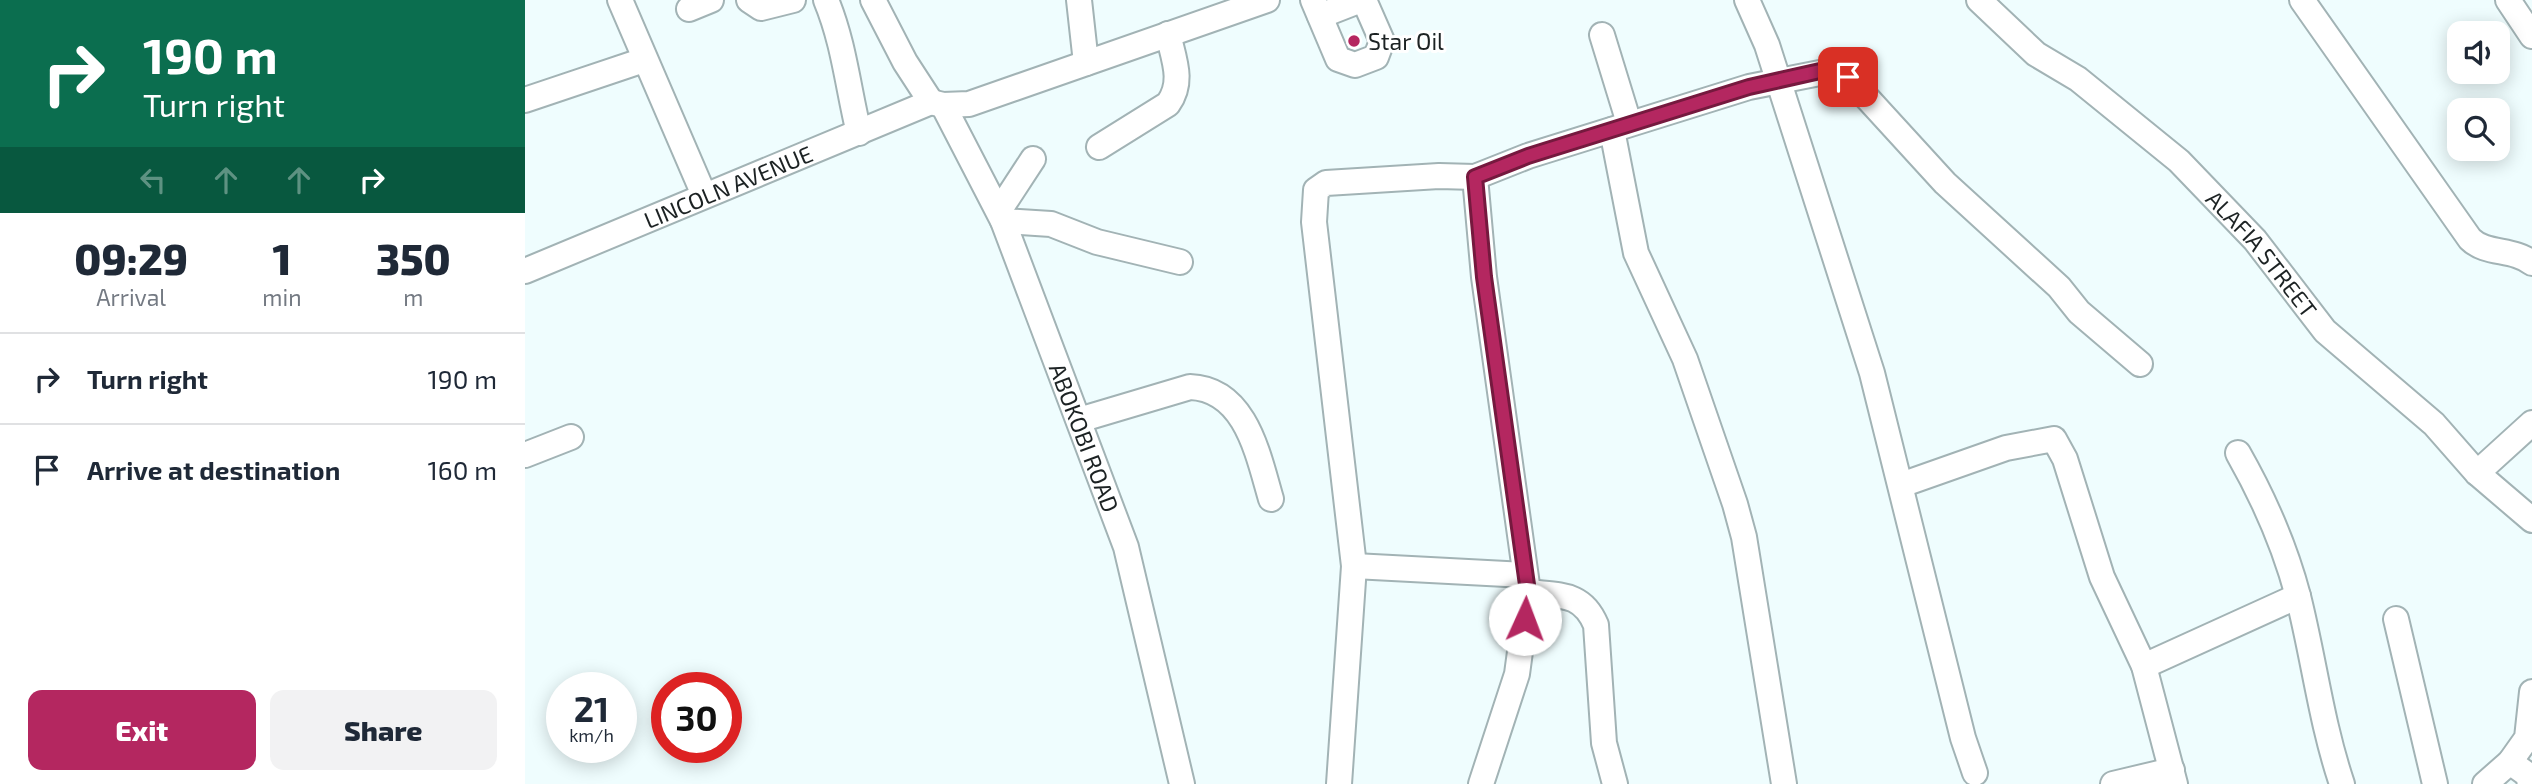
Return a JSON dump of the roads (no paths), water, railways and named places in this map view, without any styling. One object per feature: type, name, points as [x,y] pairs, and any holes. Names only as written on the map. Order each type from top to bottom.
[{"type":"street","points":[[619,0],[704,195]]},
{"type":"street","points":[[749,0],[761,8],[793,0]]},
{"type":"street","points":[[826,0],[843,44],[845,72],[859,133]]},
{"type":"street","name":"ABOKOBI ROAD","points":[[873,0],[905,62],[937,104],[1001,216],[1126,547],[1182,784]]},
{"type":"street","points":[[1079,0],[1086,63]]},
{"type":"street","name":"LINCOLN AVENUE","points":[[525,271],[704,195],[937,104],[969,104],[1267,0]]},
{"type":"street","points":[[1363,0],[1382,41],[1376,57],[1355,65],[1338,59],[1316,8],[1363,0]]},
{"type":"street","points":[[1747,0],[1767,45],[1872,373],[1963,738],[1975,773]]},
{"type":"street","name":"ALAFIA STREET","points":[[1979,0],[2036,54],[2078,79],[2179,161],[2255,240],[2325,331],[2434,424],[2477,473],[2532,520]]},
{"type":"street","points":[[2302,0],[2470,239],[2481,247],[2512,253],[2532,263]]},
{"type":"street","points":[[2508,0],[2532,36]]},
{"type":"street","points":[[1099,146],[1168,104],[1175,94],[1177,72],[1168,34]]},
{"type":"street","points":[[1601,34],[1621,126],[1636,253],[1685,359],[1744,537],[1784,784]]},
{"type":"street","points":[[525,100],[644,60]]},
{"type":"street","points":[[1339,784],[1355,566],[1329,368],[1314,222],[1316,190],[1326,183],[1439,176],[1475,177],[1528,156],[1621,126],[1777,80],[1829,69],[1842,73],[1945,183],[2059,287],[2079,312],[2140,364]]},
{"type":"street","points":[[1033,159],[1001,216],[1051,224],[1097,242],[1180,262]]},
{"type":"street","points":[[1475,177],[1484,277],[1526,583],[1517,674],[1481,784]]},
{"type":"street","points":[[1079,420],[1190,387],[1208,387],[1220,394],[1240,414],[1254,444],[1271,499]]},
{"type":"street","points":[[2477,473],[2532,423]]},
{"type":"street","points":[[525,455],[571,437]]},
{"type":"street","points":[[1901,485],[2006,448],[2053,439],[2069,470],[2102,578],[2144,666],[2173,777],[2113,784]]},
{"type":"street","points":[[2238,453],[2257,487],[2298,596],[2328,743],[2342,784]]},
{"type":"street","points":[[1355,566],[1526,583],[1578,600],[1592,615],[1596,625],[1604,743],[1615,784]]},
{"type":"street","points":[[2144,666],[2298,596]]},
{"type":"street","points":[[2396,619],[2435,784]]},
{"type":"street","points":[[2481,782],[2510,762],[2530,740],[2532,692]]},
{"type":"street","points":[[2510,762],[2528,775],[2530,784]]},
{"type":"place","name":"Star Oil","points":[[1354,41]]}]
